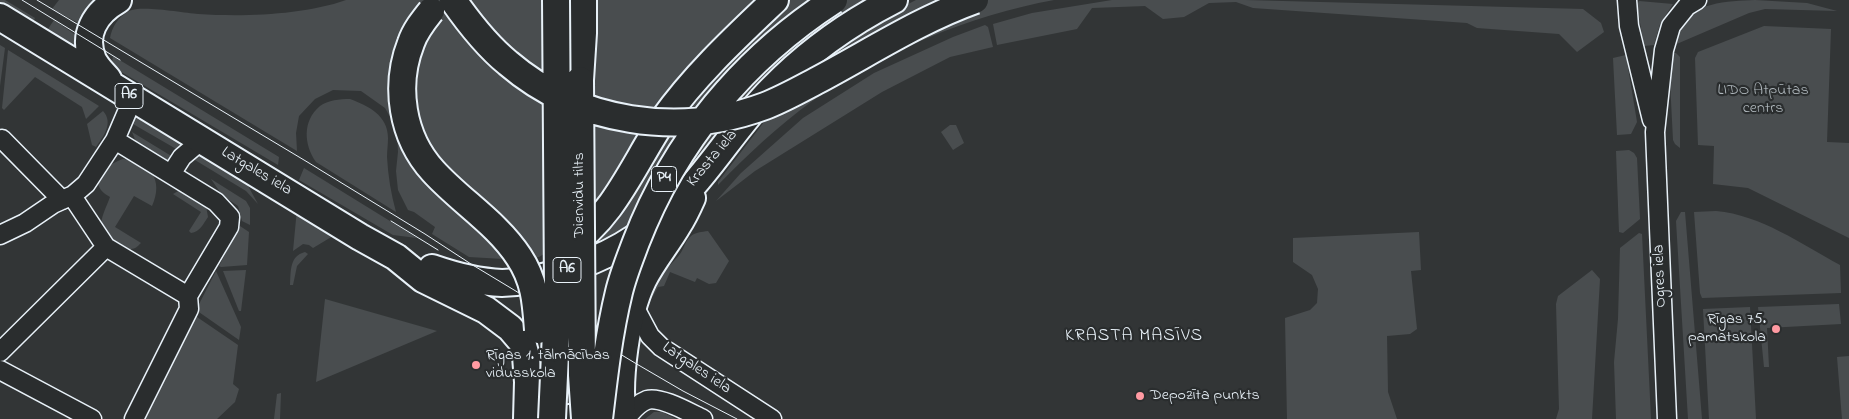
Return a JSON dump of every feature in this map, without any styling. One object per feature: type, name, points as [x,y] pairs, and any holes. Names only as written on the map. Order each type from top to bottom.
[{"type":"highway","name":"Latgales iela","points":[[118,0],[110,5],[95,21],[88,41],[97,66],[124,92]]},
{"type":"highway","name":"Dienvidu tilts","points":[[552,419],[558,288],[556,0]]},
{"type":"highway","name":"Dienvidu tilts","points":[[583,0],[580,80],[582,375],[587,419]]},
{"type":"highway","points":[[396,257],[427,255],[457,262],[495,267],[517,266],[544,259],[569,246],[600,218],[614,200],[663,120],[692,82],[713,59],[775,0]]},
{"type":"highway","name":"P4","points":[[599,419],[605,366],[619,290],[640,232],[666,176],[699,126],[739,78],[778,40],[834,0]]},
{"type":"highway","name":"Krasta iela","points":[[396,257],[460,278],[502,283],[527,282],[586,264],[627,245],[649,229],[678,202],[770,90],[821,45],[860,19],[894,0]]},
{"type":"highway","points":[[545,419],[535,292],[528,273],[507,240],[432,170],[414,144],[407,125],[402,102],[401,85],[406,60],[417,30],[442,4],[468,22],[488,45],[508,63],[540,86],[568,100],[594,111],[638,120],[682,123],[725,117],[766,106],[916,26],[944,12],[975,0]]},
{"type":"highway","name":"Latgales iela","points":[[0,17],[396,257]]},
{"type":"highway","points":[[625,419],[622,397],[623,364],[634,306],[643,281],[678,225],[707,168]]},
{"type":"highway","points":[[396,257],[424,279],[486,310],[510,328],[522,342],[526,356],[528,382],[527,419]]},
{"type":"highway","points":[[564,419],[575,417],[587,419]]},
{"type":"street","name":"Ogres iela","points":[[1627,0],[1629,26],[1655,132]]},
{"type":"street","name":"Ogres iela","points":[[1667,419],[1655,132],[1664,50],[1671,26],[1687,6],[1697,0]]},
{"type":"street","points":[[3,230],[67,198],[86,184],[115,140],[124,92]]},
{"type":"street","points":[[2,139],[67,198],[106,247],[188,296]]},
{"type":"street","points":[[115,140],[216,202],[230,217],[228,227],[188,296],[189,309],[134,419]]},
{"type":"street","points":[[171,174],[182,157],[202,140]]},
{"type":"street","points":[[0,352],[106,247]]},
{"type":"street","name":"Latgales iela","points":[[634,306],[650,336],[661,347],[772,419]]},
{"type":"street","points":[[0,370],[92,419]]},
{"type":"street","points":[[625,419],[647,400],[656,400],[677,406],[703,419]]},
{"type":"green space","points":[[0,0],[5,0],[35,18],[33,22],[0,2]]},
{"type":"green space","points":[[59,0],[96,0],[80,24],[52,9]]},
{"type":"green space","points":[[346,0],[871,0],[724,122],[675,188],[637,228],[567,259],[600,205],[552,249],[539,257],[521,260],[469,257],[432,234],[435,227],[414,212],[408,210],[398,190],[396,171],[398,152],[397,129],[385,108],[361,91],[333,90],[315,99],[299,116],[296,133],[297,151],[110,38],[112,30],[119,19],[125,13],[135,9],[216,15],[254,15],[312,9]]},
{"type":"green space","points":[[916,0],[1054,0],[991,15],[959,26],[928,38],[867,67],[799,111],[763,141],[718,185],[718,182],[764,122],[784,92],[811,65],[877,20]]},
{"type":"green space","points":[[1112,0],[1245,0],[1583,9],[1601,23],[1604,32],[1577,52],[1559,34],[1477,28],[1467,23],[1253,8],[1236,2],[1209,3],[1184,17],[1163,19],[1145,6],[1092,8],[1077,29],[997,45],[993,24],[1032,13]]},
{"type":"green space","points":[[1755,0],[1807,3],[1837,11],[1765,9],[1749,13],[1672,46],[1675,34],[1683,21],[1701,8],[1733,1]]},
{"type":"green space","points":[[1639,1],[1673,4],[1660,24],[1654,45],[1644,46],[1637,5]]},
{"type":"green space","points":[[54,20],[77,36],[76,46],[48,29]]},
{"type":"green space","points":[[985,25],[988,27],[993,47],[950,57],[882,92],[755,171],[716,201],[741,173],[803,118],[874,73],[953,37]]},
{"type":"green space","name":"LIDO Atpūtas centrs","points":[[1764,26],[1831,29],[1827,142],[1849,143],[1849,238],[1748,188],[1713,184],[1714,146],[1698,145],[1695,58],[1698,52]]},
{"type":"green space","points":[[0,45],[5,48],[0,86]]},
{"type":"green space","points":[[8,50],[99,106],[86,119],[82,107],[35,77],[4,110],[2,108]]},
{"type":"green space","points":[[1671,53],[1676,53],[1680,57],[1680,148],[1673,140],[1670,81]]},
{"type":"green space","points":[[1626,55],[1637,122],[1631,134],[1617,135],[1613,58]]},
{"type":"green space","points":[[113,56],[279,157],[278,165],[118,70],[112,62]]},
{"type":"green space","points":[[350,99],[376,112],[385,123],[388,138],[389,178],[396,212],[316,162],[309,148],[307,133],[310,119],[314,112],[327,102]]},
{"type":"green space","points":[[103,111],[108,120],[106,130],[96,147],[92,145],[87,124]]},
{"type":"green space","points":[[133,115],[184,144],[178,150],[133,124]]},
{"type":"green space","points":[[950,125],[956,125],[964,143],[953,150],[941,132]]},
{"type":"green space","points":[[132,132],[173,157],[171,161],[166,162],[137,144]]},
{"type":"green space","points":[[1629,150],[1637,158],[1640,219],[1623,233],[1619,232],[1616,151]]},
{"type":"green space","points":[[197,152],[247,184],[258,204],[246,191],[190,157]]},
{"type":"green space","points":[[123,159],[141,164],[147,168],[155,180],[156,188],[152,206],[134,196],[115,227],[141,243],[132,249],[123,248],[114,243],[106,236],[101,225],[110,197],[101,190],[98,179],[108,166]]},
{"type":"green space","points":[[304,168],[417,238],[393,235],[299,180]]},
{"type":"green space","points":[[211,179],[246,201],[250,208],[250,225],[242,221],[238,206],[222,195]]},
{"type":"green space","points":[[180,190],[206,206],[208,217],[197,231],[191,233],[189,231],[201,212],[173,194]]},
{"type":"green space","points":[[297,209],[340,236],[333,236],[313,248],[303,244],[293,251]]},
{"type":"green space","points":[[1716,211],[1749,218],[1765,224],[1840,265],[1841,293],[1702,298],[1700,293],[1694,212]]},
{"type":"green space","points":[[1681,212],[1685,212],[1702,419],[1688,419],[1676,221]]},
{"type":"green space","points":[[240,226],[249,232],[247,265],[221,267],[219,266]]},
{"type":"green space","points":[[708,231],[729,261],[716,283],[709,284],[697,278],[695,282],[670,272],[664,286],[658,287],[653,296],[653,290],[658,279],[680,254],[688,239],[696,233]]},
{"type":"green space","points":[[1419,232],[1421,270],[1411,271],[1417,329],[1410,334],[1387,336],[1388,392],[1397,419],[1287,419],[1285,318],[1310,310],[1317,303],[1318,289],[1312,275],[1293,262],[1293,238]]},
{"type":"green space","points":[[1639,233],[1642,234],[1651,419],[1616,419],[1614,362],[1618,319],[1620,248]]},
{"type":"green space","points":[[305,252],[308,254],[297,266],[293,285],[290,285],[293,261]]},
{"type":"green space","points":[[246,270],[241,311],[239,311],[223,271]]},
{"type":"green space","points":[[1592,270],[1600,279],[1592,419],[1556,419],[1559,409],[1556,304],[1558,296]]},
{"type":"green space","points":[[216,271],[241,327],[239,340],[196,310]]},
{"type":"green space","points":[[325,299],[437,331],[316,382]]},
{"type":"green space","points":[[1839,304],[1841,324],[1767,328],[1769,367],[1764,367],[1758,307]]},
{"type":"green space","points":[[1750,307],[1756,419],[1709,419],[1703,309]]},
{"type":"green space","points":[[194,315],[238,345],[233,384],[239,389],[235,402],[217,419],[140,419]]},
{"type":"green space","points":[[1849,356],[1849,419],[1842,419],[1837,357]]},
{"type":"green space","points":[[281,393],[280,419],[274,419],[277,394]]},
{"type":"green space","points":[[654,412],[662,412],[676,419],[645,419]]},
{"type":"tram line","points":[[22,0],[120,60]]},
{"type":"tram line","points":[[37,0],[309,163],[635,363],[737,419]]},
{"type":"tram line","points":[[391,221],[438,250]]},
{"type":"place","name":"Rīgas 75. pamatskola","points":[[1776,329]]},
{"type":"place","name":"Rīgas 1. tālmācības vidusskola","points":[[476,365]]},
{"type":"place","name":"Depozīta punkts","points":[[1140,396]]},
{"type":"district","name":"KRASTA MASĪVS","points":[[1134,337]]}]
